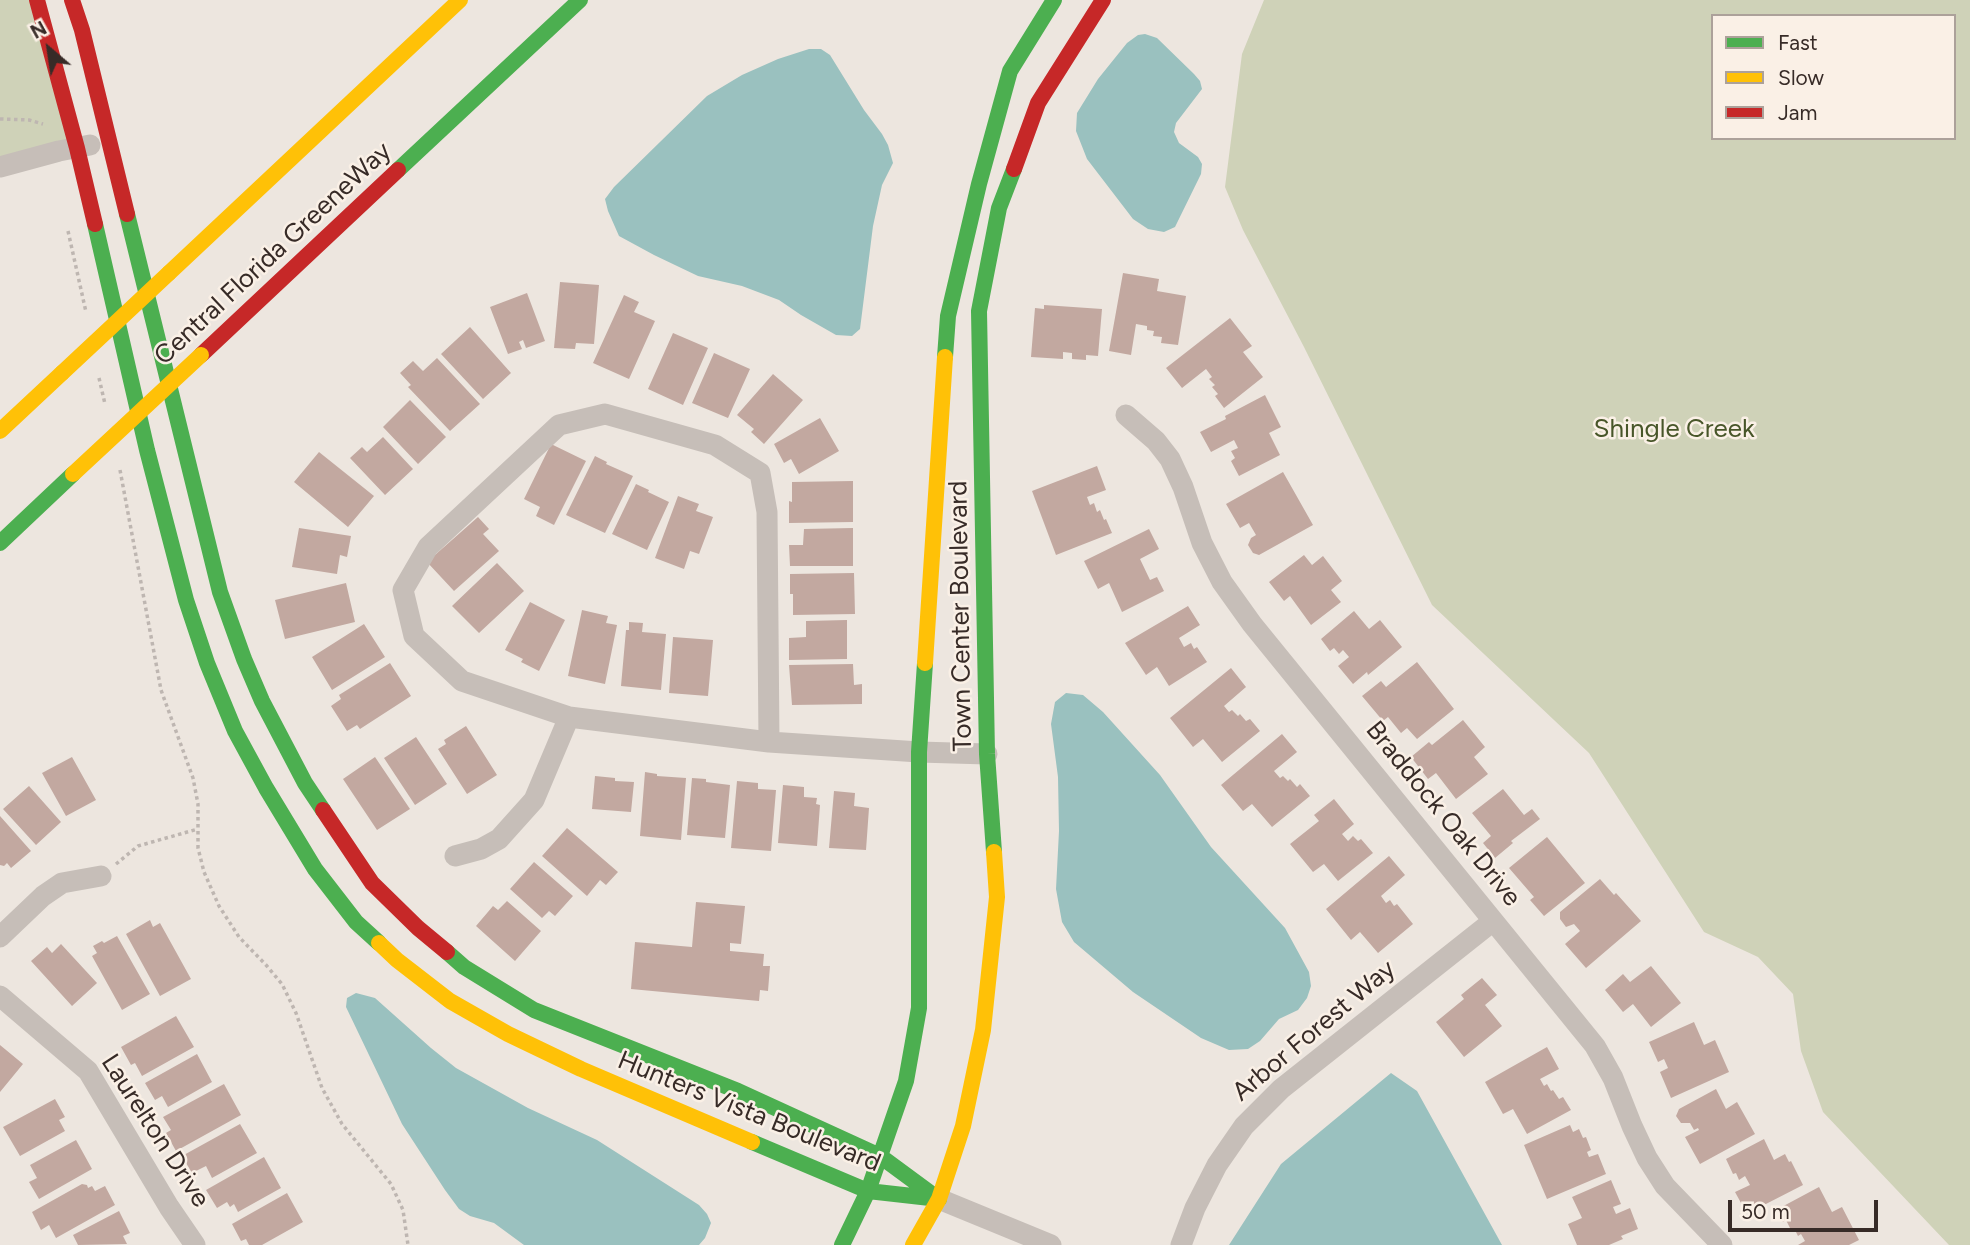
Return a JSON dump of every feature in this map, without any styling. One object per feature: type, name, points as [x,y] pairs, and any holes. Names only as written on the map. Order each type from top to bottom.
[{"type":"main road","name":"Hunters Vista Boulevard","points":[[37,0],[77,148],[147,450],[186,600],[207,663],[235,731],[265,788],[315,869],[356,922],[397,960],[450,1001],[508,1034],[594,1074],[868,1191],[939,1199]]},
{"type":"main road","name":"Hunters Vista Boulevard","points":[[72,0],[82,30],[220,592],[262,701],[304,783],[372,883],[418,928],[464,967],[534,1010],[738,1091],[880,1156],[939,1199]]},
{"type":"main road","points":[[0,431],[460,0]]},
{"type":"main road","name":"Central Florida GreeneWay","points":[[0,543],[580,0]]},
{"type":"main road","name":"Town Center Boulevard","points":[[842,1245],[868,1191],[906,1081],[919,1008],[919,752],[948,316],[979,184],[1010,71],[1054,0]]},
{"type":"main road","name":"Town Center Boulevard","points":[[913,1245],[939,1199],[963,1126],[983,1030],[996,897],[987,754],[979,311],[999,208],[1038,103],[1103,0]]},
{"type":"street","points":[[0,167],[109,141]]},
{"type":"street","points":[[769,742],[767,512],[760,473],[715,445],[605,414],[559,425],[428,547],[403,590],[414,636],[462,681],[569,717],[769,742],[987,754]]},
{"type":"street","name":"Braddock Oak Drive","points":[[1126,415],[1156,441],[1170,459],[1183,487],[1202,543],[1222,582],[1252,624],[1595,1046],[1613,1078],[1647,1158],[1665,1186],[1722,1245]]},
{"type":"street","points":[[455,856],[481,849],[499,839],[534,800],[569,717]]},
{"type":"street","points":[[0,937],[43,896],[62,883],[101,876]]},
{"type":"street","name":"Arbor Forest Way","points":[[1181,1245],[1195,1208],[1217,1165],[1244,1126],[1281,1089],[1493,921]]},
{"type":"street","name":"Laurelton Drive","points":[[0,996],[88,1071],[169,1207],[195,1245]]},
{"type":"street","points":[[939,1199],[1051,1245]]},
{"type":"path","points":[[101,876],[138,846],[199,829]]},
{"type":"green space","points":[[0,0],[37,0],[77,148],[0,167]]},
{"type":"green space","name":"Shingle Creek","points":[[1264,0],[1970,0],[1970,1245],[1949,1245],[1823,1112],[1801,1051],[1793,994],[1758,957],[1704,932],[1589,753],[1432,605],[1243,230],[1225,187],[1242,54]]},
{"type":"water","points":[[1138,35],[1157,38],[1194,74],[1202,89],[1176,123],[1174,132],[1179,143],[1198,157],[1202,164],[1201,174],[1175,227],[1164,232],[1148,229],[1133,219],[1087,159],[1076,131],[1077,113],[1098,79],[1127,43]]},
{"type":"water","points":[[809,49],[821,49],[830,55],[882,134],[893,163],[882,185],[873,226],[860,329],[852,336],[836,335],[779,300],[742,286],[698,276],[619,236],[605,199],[707,96],[742,75]]},
{"type":"water","points":[[1066,693],[1083,695],[1103,712],[1160,775],[1211,847],[1285,928],[1309,972],[1311,986],[1307,998],[1298,1010],[1279,1019],[1260,1041],[1248,1049],[1229,1050],[1201,1038],[1133,992],[1074,942],[1062,922],[1056,889],[1058,777],[1051,724],[1055,702]]},
{"type":"water","points":[[356,993],[375,998],[456,1068],[528,1108],[597,1140],[699,1205],[711,1223],[705,1238],[699,1245],[524,1245],[494,1223],[470,1216],[459,1209],[402,1124],[346,1007],[347,998]]},
{"type":"water","points":[[1391,1073],[1417,1091],[1502,1245],[1229,1245],[1281,1164]]},
{"type":"building","points":[[1123,273],[1159,279],[1157,291],[1186,296],[1178,345],[1161,343],[1162,337],[1153,336],[1154,331],[1147,330],[1147,326],[1136,324],[1131,355],[1109,351]]},
{"type":"building","points":[[560,282],[599,285],[594,344],[576,343],[575,349],[554,348]]},
{"type":"building","points":[[527,293],[545,341],[526,348],[523,340],[519,342],[522,349],[508,354],[490,307]]},
{"type":"building","points":[[624,295],[639,302],[634,312],[655,321],[629,379],[593,363]]},
{"type":"building","points":[[1044,305],[1102,309],[1098,356],[1086,355],[1086,360],[1072,359],[1072,353],[1063,352],[1063,359],[1031,357],[1035,308],[1044,309]]},
{"type":"building","points":[[1230,318],[1252,346],[1243,352],[1263,377],[1224,408],[1215,396],[1218,394],[1212,387],[1215,385],[1209,379],[1212,377],[1206,369],[1182,388],[1166,368]]},
{"type":"building","points":[[470,327],[511,373],[483,399],[441,354]]},
{"type":"building","points":[[673,333],[708,348],[683,405],[648,389]]},
{"type":"building","points":[[714,353],[750,369],[728,418],[692,403]]},
{"type":"building","points":[[437,358],[480,404],[450,431],[408,387],[411,385],[400,373],[413,361],[423,371]]},
{"type":"building","points":[[773,374],[803,400],[764,444],[751,432],[754,429],[737,415]]},
{"type":"building","points":[[1265,395],[1281,427],[1269,433],[1280,455],[1239,476],[1231,461],[1235,458],[1231,451],[1238,448],[1234,440],[1211,452],[1200,432]]},
{"type":"building","points":[[410,400],[446,437],[418,464],[383,427]]},
{"type":"building","points":[[820,418],[839,451],[799,474],[791,459],[784,463],[774,444]]},
{"type":"building","points":[[383,437],[413,469],[385,495],[350,458],[362,447],[367,452]]},
{"type":"building","points":[[551,444],[586,461],[554,525],[536,516],[540,507],[524,499]]},
{"type":"building","points":[[319,452],[374,496],[348,527],[294,482]]},
{"type":"building","points":[[595,456],[633,476],[605,533],[566,515]]},
{"type":"building","points":[[1097,466],[1106,490],[1087,497],[1090,505],[1094,503],[1097,512],[1100,510],[1112,533],[1056,555],[1032,491]]},
{"type":"building","points":[[1283,472],[1313,525],[1259,555],[1253,553],[1248,545],[1256,535],[1249,523],[1240,528],[1226,504]]},
{"type":"building","points":[[853,481],[853,522],[789,523],[792,482]]},
{"type":"building","points":[[636,484],[669,502],[647,550],[612,534]]},
{"type":"building","points":[[678,496],[699,504],[696,511],[713,517],[699,554],[690,551],[684,569],[655,558]]},
{"type":"building","points":[[478,517],[489,529],[483,534],[499,551],[454,591],[427,562]]},
{"type":"building","points":[[299,528],[351,536],[347,557],[340,555],[337,574],[292,567]]},
{"type":"building","points":[[853,528],[853,566],[790,566],[789,545],[803,545],[804,529]]},
{"type":"building","points":[[1149,529],[1159,549],[1140,559],[1150,580],[1157,577],[1164,591],[1122,612],[1109,583],[1098,589],[1084,561]]},
{"type":"building","points":[[1304,555],[1312,565],[1323,556],[1342,581],[1331,590],[1341,602],[1311,625],[1290,596],[1284,601],[1269,582]]},
{"type":"building","points":[[497,563],[524,591],[479,633],[452,606]]},
{"type":"building","points":[[854,573],[855,614],[793,615],[790,574]]},
{"type":"building","points":[[346,583],[355,622],[285,639],[275,600]]},
{"type":"building","points":[[530,602],[565,620],[539,671],[505,650]]},
{"type":"building","points":[[1188,606],[1200,625],[1179,638],[1184,647],[1191,643],[1194,649],[1197,647],[1207,662],[1169,686],[1157,667],[1146,675],[1125,643]]},
{"type":"building","points":[[582,610],[608,616],[606,623],[617,625],[605,684],[568,676]]},
{"type":"building","points":[[1354,611],[1369,629],[1380,620],[1402,647],[1353,684],[1338,666],[1349,657],[1343,650],[1339,654],[1334,648],[1330,651],[1321,639]]},
{"type":"building","points":[[847,620],[847,659],[789,660],[789,638],[806,637],[806,621]]},
{"type":"building","points":[[629,622],[643,623],[642,632],[666,634],[661,690],[621,686]]},
{"type":"building","points":[[364,624],[385,657],[332,690],[312,657]]},
{"type":"building","points":[[673,637],[713,640],[708,696],[669,693]]},
{"type":"building","points":[[1417,662],[1454,709],[1417,739],[1407,728],[1401,733],[1388,717],[1383,721],[1362,696],[1381,681],[1386,687]]},
{"type":"building","points":[[390,663],[411,696],[360,729],[357,725],[347,731],[331,706],[341,699],[339,695]]},
{"type":"building","points":[[853,664],[854,685],[862,684],[862,704],[792,705],[789,665]]},
{"type":"building","points":[[1231,668],[1246,687],[1224,706],[1229,712],[1232,710],[1238,716],[1240,714],[1246,721],[1250,719],[1260,731],[1222,762],[1203,739],[1193,747],[1170,718]]},
{"type":"building","points":[[1463,720],[1485,747],[1474,757],[1488,774],[1456,799],[1436,773],[1428,779],[1411,757],[1429,742],[1432,745]]},
{"type":"building","points":[[466,726],[497,775],[467,794],[438,749],[446,744],[444,740]]},
{"type":"building","points":[[1282,734],[1297,752],[1274,771],[1280,778],[1283,776],[1288,781],[1290,779],[1297,787],[1300,784],[1310,796],[1272,827],[1252,804],[1243,811],[1221,785]]},
{"type":"building","points":[[416,737],[447,784],[415,805],[384,758]]},
{"type":"building","points":[[72,757],[96,800],[66,816],[42,773]]},
{"type":"building","points":[[375,757],[410,809],[377,830],[343,779]]},
{"type":"building","points":[[645,772],[657,776],[686,778],[681,840],[640,836]]},
{"type":"building","points":[[595,776],[634,782],[631,812],[592,809]]},
{"type":"building","points":[[692,778],[730,785],[725,838],[687,835]]},
{"type":"building","points":[[737,781],[758,783],[758,789],[776,790],[771,851],[731,848]]},
{"type":"building","points":[[783,785],[804,787],[804,797],[817,798],[816,804],[820,805],[817,846],[778,843]]},
{"type":"building","points":[[29,786],[61,822],[36,845],[3,809]]},
{"type":"building","points":[[1503,789],[1524,815],[1532,809],[1540,819],[1511,841],[1513,843],[1495,858],[1483,843],[1491,836],[1472,813]]},
{"type":"building","points":[[834,791],[855,793],[854,806],[869,808],[866,850],[829,848]]},
{"type":"building","points":[[1334,799],[1354,824],[1342,834],[1348,841],[1353,836],[1358,841],[1361,839],[1373,853],[1338,881],[1324,864],[1313,872],[1290,844],[1319,821],[1314,815]]},
{"type":"building","points":[[0,816],[31,851],[11,868],[7,863],[0,865]]},
{"type":"building","points":[[567,828],[618,872],[606,885],[600,880],[587,896],[542,856]]},
{"type":"building","points":[[1547,837],[1585,883],[1544,916],[1530,900],[1534,897],[1509,868]]},
{"type":"building","points":[[1389,856],[1405,875],[1381,896],[1386,903],[1390,900],[1394,906],[1397,904],[1413,924],[1378,953],[1360,932],[1351,940],[1326,909]]},
{"type":"building","points":[[534,862],[573,896],[555,916],[549,911],[542,918],[510,889]]},
{"type":"building","points":[[1600,879],[1641,921],[1586,968],[1565,944],[1580,931],[1574,924],[1566,927],[1560,919],[1560,912]]},
{"type":"building","points":[[507,901],[541,931],[515,961],[476,926],[493,906],[498,910]]},
{"type":"building","points":[[696,902],[745,906],[741,944],[730,943],[730,951],[764,954],[763,966],[770,966],[768,991],[760,990],[759,1001],[631,989],[635,942],[692,947]]},
{"type":"building","points":[[150,920],[153,927],[160,923],[191,979],[160,996],[126,934]]},
{"type":"building","points":[[117,936],[150,994],[122,1010],[92,956],[97,953],[93,946]]},
{"type":"building","points":[[61,944],[97,983],[72,1006],[31,961],[47,947],[52,953]]},
{"type":"building","points":[[1651,966],[1681,1003],[1651,1027],[1633,1004],[1623,1012],[1605,990],[1623,974],[1630,982]]},
{"type":"building","points":[[1482,978],[1497,995],[1485,1005],[1502,1026],[1464,1057],[1436,1022],[1464,999],[1461,995]]},
{"type":"building","points":[[176,1016],[194,1047],[142,1076],[135,1063],[131,1065],[121,1047]]},
{"type":"building","points":[[1694,1022],[1704,1045],[1715,1040],[1729,1072],[1671,1098],[1660,1072],[1668,1068],[1664,1059],[1658,1062],[1649,1042]]},
{"type":"building","points":[[0,1045],[23,1064],[0,1092]]},
{"type":"building","points":[[1547,1047],[1559,1069],[1540,1079],[1559,1099],[1563,1097],[1571,1110],[1527,1134],[1513,1109],[1503,1114],[1485,1082]]},
{"type":"building","points":[[197,1054],[212,1082],[168,1107],[162,1096],[155,1100],[145,1083]]},
{"type":"building","points":[[224,1084],[241,1115],[176,1151],[166,1133],[171,1130],[163,1117]]},
{"type":"building","points":[[1716,1089],[1726,1109],[1737,1102],[1755,1134],[1700,1164],[1685,1137],[1699,1130],[1698,1128],[1694,1130],[1690,1123],[1681,1123],[1676,1116],[1679,1109]]},
{"type":"building","points":[[55,1099],[65,1117],[59,1120],[65,1131],[20,1156],[3,1127]]},
{"type":"building","points":[[240,1124],[257,1153],[212,1178],[206,1166],[192,1173],[182,1156]]},
{"type":"building","points":[[1570,1125],[1573,1132],[1579,1129],[1583,1138],[1586,1137],[1591,1150],[1587,1152],[1589,1157],[1598,1154],[1606,1174],[1547,1199],[1524,1145]]},
{"type":"building","points":[[1764,1139],[1774,1160],[1785,1154],[1789,1162],[1791,1161],[1803,1185],[1746,1212],[1735,1192],[1750,1185],[1745,1176],[1739,1180],[1736,1173],[1733,1174],[1726,1159]]},
{"type":"building","points":[[76,1140],[92,1169],[39,1199],[29,1182],[37,1178],[30,1165]]},
{"type":"building","points":[[264,1157],[281,1188],[238,1212],[234,1204],[230,1207],[227,1202],[217,1208],[206,1190]]},
{"type":"building","points":[[1611,1180],[1621,1204],[1613,1207],[1616,1214],[1630,1208],[1638,1229],[1609,1245],[1577,1245],[1568,1224],[1582,1218],[1572,1197]]},
{"type":"building","points":[[82,1184],[88,1188],[92,1186],[95,1191],[105,1186],[115,1205],[56,1238],[49,1225],[41,1230],[32,1212]]},
{"type":"building","points":[[1819,1187],[1832,1212],[1842,1207],[1859,1240],[1849,1245],[1798,1245],[1805,1241],[1801,1234],[1798,1236],[1794,1228],[1791,1230],[1776,1210]]},
{"type":"building","points":[[287,1193],[303,1222],[262,1245],[249,1245],[246,1239],[241,1241],[232,1224]]},
{"type":"building","points":[[119,1211],[130,1233],[123,1236],[127,1244],[78,1245],[73,1235]]},
{"type":"traffic: fast","points":[[398,170],[580,0]]},
{"type":"traffic: fast","points":[[945,357],[948,316],[979,184],[1010,71],[1054,0]]},
{"type":"traffic: fast","points":[[994,852],[987,754],[979,311],[999,208],[1014,169]]},
{"type":"traffic: fast","points":[[127,214],[220,592],[262,701],[305,783],[323,810]]},
{"type":"traffic: fast","points":[[95,224],[147,450],[186,600],[207,663],[235,731],[315,869],[356,922],[379,943]]},
{"type":"traffic: fast","points":[[0,543],[73,474]]},
{"type":"traffic: fast","points":[[842,1245],[868,1191],[906,1081],[919,1008],[919,752],[925,663]]},
{"type":"traffic: fast","points":[[447,952],[464,967],[534,1010],[738,1091],[880,1156],[937,1198]]},
{"type":"traffic: fast","points":[[752,1142],[868,1191],[939,1199]]},
{"type":"traffic: slow","points":[[169,273],[460,0]]},
{"type":"traffic: slow","points":[[62,373],[169,273]]},
{"type":"traffic: slow","points":[[73,474],[201,355]]},
{"type":"traffic: slow","points":[[925,663],[945,357]]},
{"type":"traffic: slow","points":[[0,431],[62,373]]},
{"type":"traffic: slow","points":[[913,1245],[939,1199],[963,1126],[983,1030],[997,897],[994,852]]},
{"type":"traffic: slow","points":[[379,943],[450,1001],[508,1034],[581,1069],[752,1142]]},
{"type":"traffic: jam","points":[[37,0],[95,224]]},
{"type":"traffic: jam","points":[[72,0],[82,30],[127,214]]},
{"type":"traffic: jam","points":[[1014,169],[1038,103],[1103,0]]},
{"type":"traffic: jam","points":[[201,355],[398,170]]},
{"type":"traffic: jam","points":[[323,810],[372,883],[447,952]]}]
